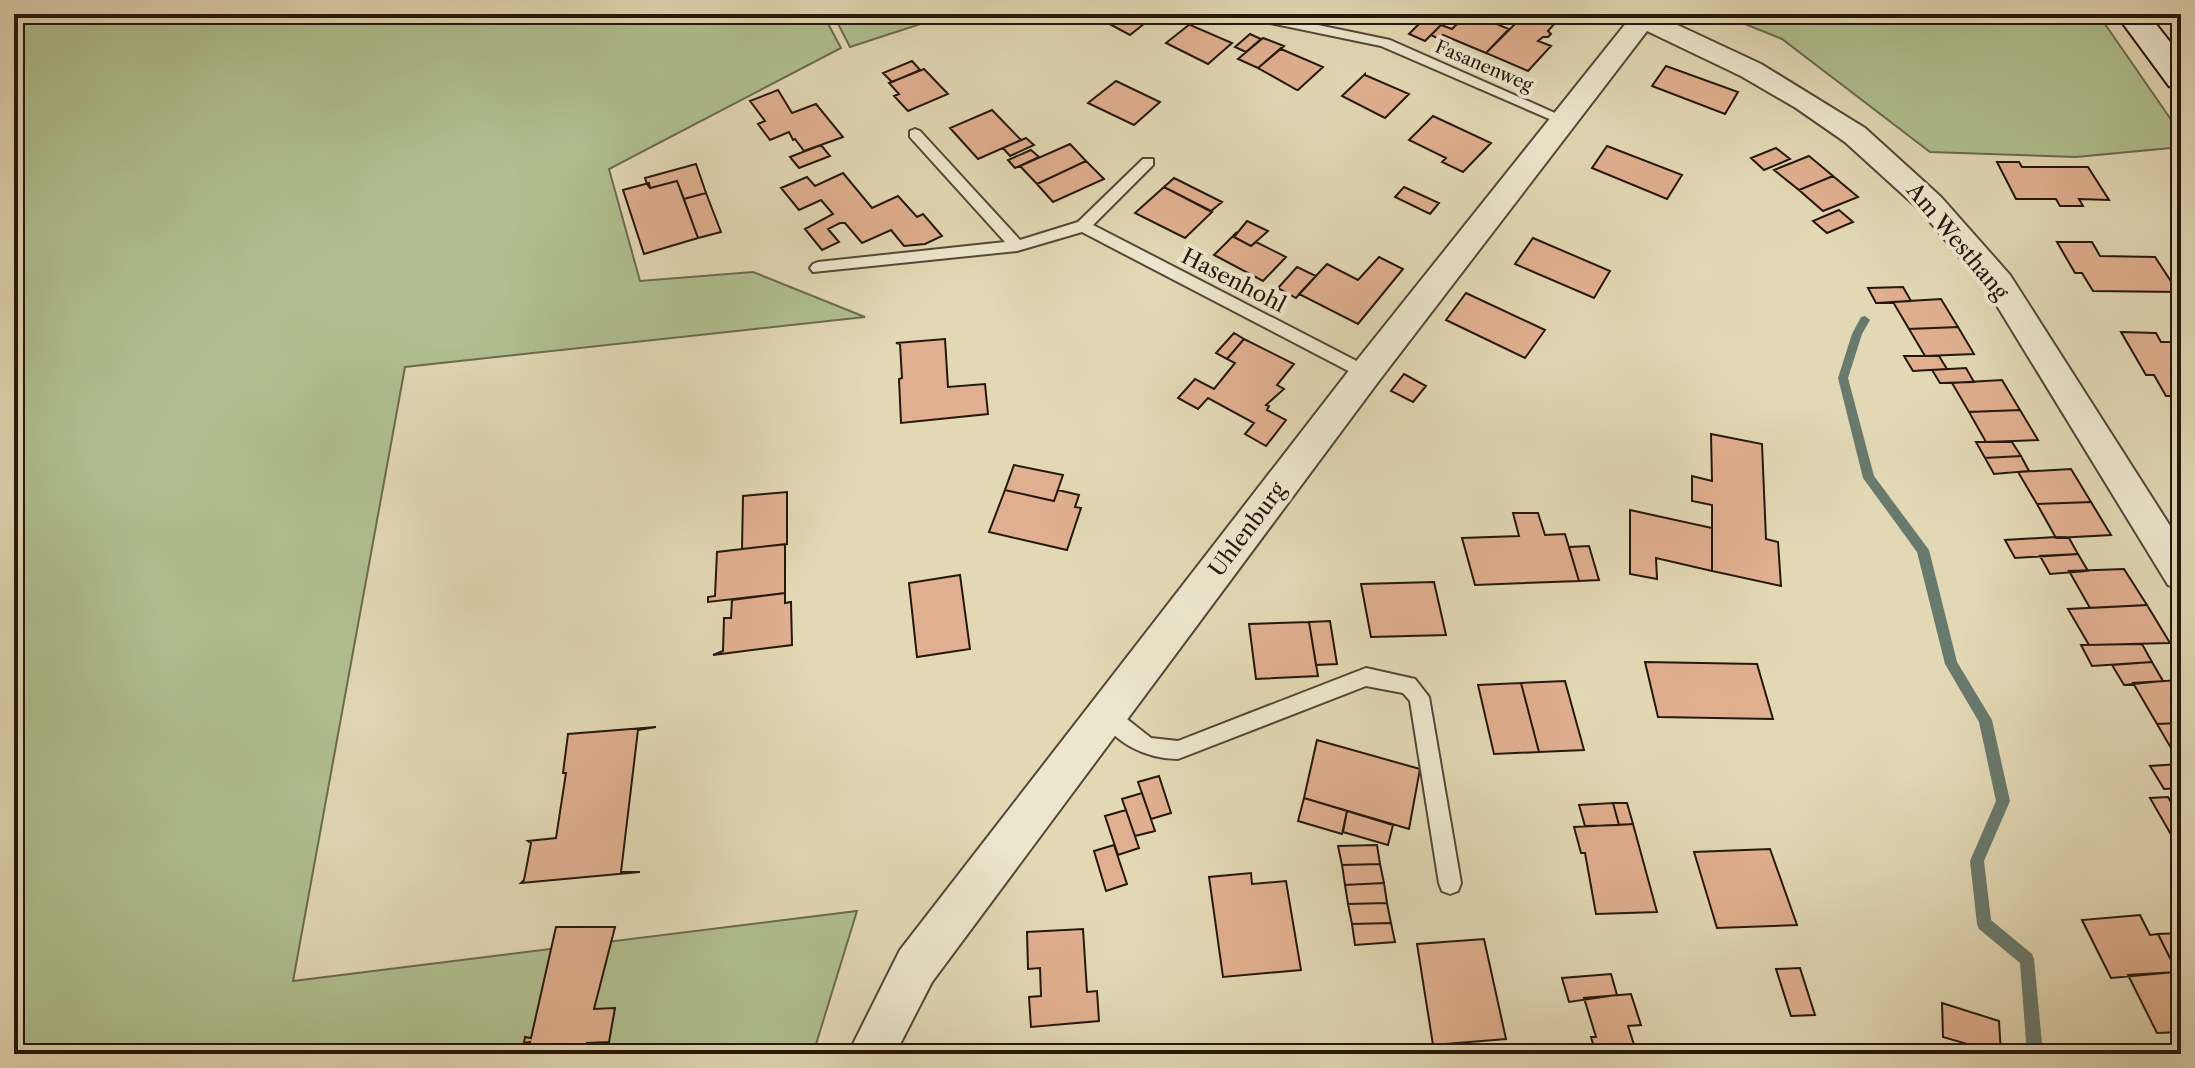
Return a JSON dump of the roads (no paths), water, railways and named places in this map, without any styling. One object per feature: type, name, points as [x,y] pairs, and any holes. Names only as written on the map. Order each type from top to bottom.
[{"type":"main road","points":[[2132,14],[2181,79]]},
{"type":"street","name":"Uhlenburg","points":[[871,1054],[916,966],[1366,373],[1566,121],[1638,16]]},
{"type":"street","name":"Am Westhang","points":[[1638,16],[1751,70],[1806,102],[1855,135],[1931,204],[1999,283],[2181,574]]},
{"type":"lane","name":"Fasanenweg","points":[[1246,14],[1385,43],[1566,121]]},
{"type":"lane","points":[[915,134],[1017,246]]},
{"type":"lane","points":[[818,268],[1017,246],[1083,226],[1148,162]]},
{"type":"lane","name":"Hasenhohl","points":[[1083,226],[1366,373]]},
{"type":"lane","points":[[1108,713],[1138,743],[1156,751],[1178,750],[1366,677],[1408,685],[1419,697],[1450,883]]},
{"type":"waterway","points":[[1865,320],[1857,334],[1843,378],[1869,478],[1923,550],[1951,664],[1985,720],[2003,801],[1977,861],[1984,924],[2027,959],[2035,1054]]}]
